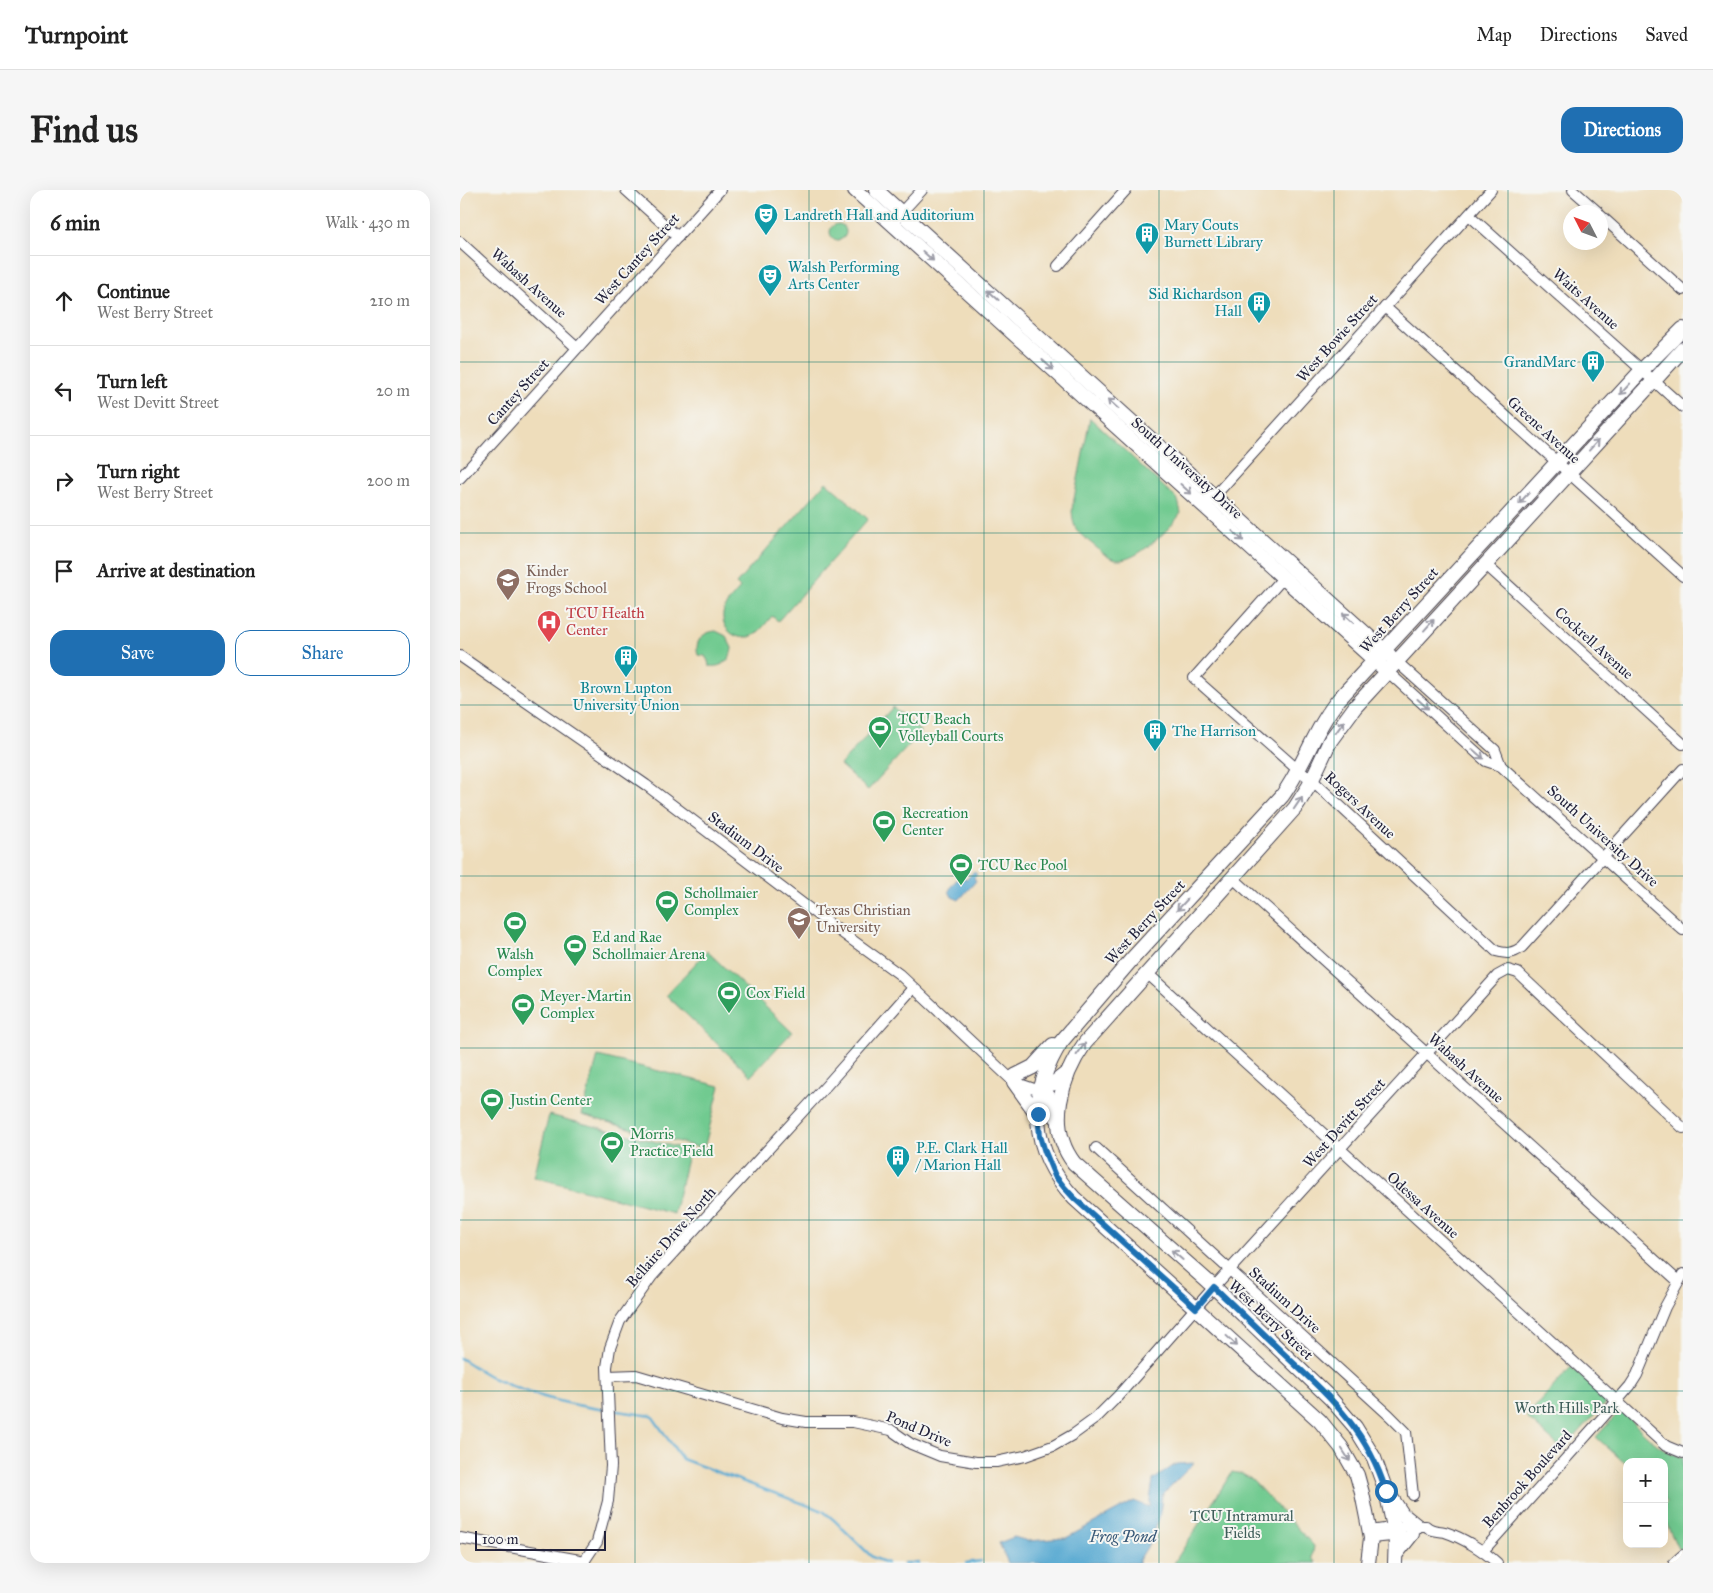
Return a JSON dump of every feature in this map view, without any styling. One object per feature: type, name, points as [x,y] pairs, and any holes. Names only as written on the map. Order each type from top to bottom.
[{"type":"main road","name":"South University Drive","points":[[855,190],[1210,501],[1284,578],[1392,666]]},
{"type":"main road","name":"South University Drive","points":[[876,190],[1210,501],[1380,656]]},
{"type":"main road","name":"West Berry Street","points":[[1368,1563],[1370,1534],[1362,1493],[1351,1462],[1320,1421],[1064,1187],[1055,1176],[1040,1136],[1038,1100],[1052,1055],[1061,1042],[1288,788],[1314,736],[1339,699],[1642,370],[1683,329]]},
{"type":"main road","name":"West Berry Street","points":[[1395,1559],[1395,1532],[1386,1491],[1374,1458],[1366,1443],[1344,1413],[1325,1393],[1214,1287],[1081,1171],[1065,1150],[1061,1139],[1059,1127],[1061,1099],[1068,1072],[1076,1056],[1147,973],[1289,816],[1312,780],[1330,741],[1355,707],[1683,349]]},
{"type":"main road","points":[[1485,564],[1486,554],[1504,529],[1506,517]]},
{"type":"main road","points":[[1312,780],[1307,772],[1308,768],[1322,738],[1329,713]]},
{"type":"main road","points":[[1233,878],[1236,860],[1266,823],[1273,806]]},
{"type":"main road","points":[[1183,933],[1185,919],[1216,884],[1215,870]]},
{"type":"main road","points":[[1038,1114],[1015,1079],[1033,1067],[1065,1030],[1085,1013]]},
{"type":"main road","points":[[1059,1127],[1052,1102],[1042,1087],[1054,1083],[1068,1072]]},
{"type":"main road","points":[[1386,1491],[1402,1514],[1420,1530],[1395,1559]]},
{"type":"street","points":[[626,190],[678,237]]},
{"type":"street","name":"West Cantey Street","points":[[578,348],[720,190]]},
{"type":"street","points":[[892,223],[922,190]]},
{"type":"street","points":[[1058,266],[1126,190]]},
{"type":"street","name":"West Bowie Street","points":[[1210,501],[1491,190]]},
{"type":"street","points":[[1573,190],[1589,205]]},
{"type":"street","name":"Waits Avenue","points":[[1469,214],[1683,407]]},
{"type":"street","points":[[1608,222],[1683,290]]},
{"type":"street","name":"Wabash Avenue","points":[[460,242],[578,348]]},
{"type":"street","name":"Greene Avenue","points":[[1386,307],[1683,576]]},
{"type":"street","name":"Cantey Street","points":[[460,478],[578,348]]},
{"type":"street","name":"Cockrell Avenue","points":[[1485,564],[1683,744]]},
{"type":"street","name":"Rogers Avenue","points":[[1284,578],[1194,678],[1298,770],[1312,780],[1496,951],[1505,954],[1515,952],[1522,947],[1603,857]]},
{"type":"street","name":"Stadium Drive","points":[[460,656],[646,785],[899,974],[1000,1071],[1034,1089],[1042,1087]]},
{"type":"street","name":"South University Drive","points":[[1392,666],[1486,761],[1501,766],[1683,930]]},
{"type":"street","points":[[1603,857],[1683,769]]},
{"type":"street","name":"Wabash Avenue","points":[[1233,878],[1427,1054],[1680,1278]]},
{"type":"street","name":"West Devitt Street","points":[[1196,1308],[1498,976],[1508,970],[1518,973],[1683,1128]]},
{"type":"street","name":"Odessa Avenue","points":[[1147,973],[1666,1446],[1683,1453]]},
{"type":"street","name":"Bellaire Drive North","points":[[584,1562],[597,1542],[608,1501],[611,1466],[608,1376],[610,1348],[620,1321],[652,1276],[913,988]]},
{"type":"street","name":"Stadium Drive","points":[[1096,1148],[1406,1432],[1413,1495]]},
{"type":"street","name":"Benbrook Boulevard","points":[[1483,1551],[1617,1402],[1637,1375],[1665,1307],[1680,1278]]},
{"type":"street","name":"Pond Drive","points":[[608,1376],[636,1376],[782,1418],[806,1422],[853,1422],[891,1430],[911,1444],[940,1456],[961,1461],[996,1462],[1025,1456],[1053,1446],[1096,1418],[1196,1308]]},
{"type":"street","points":[[1370,1534],[1420,1530],[1444,1532],[1483,1551],[1497,1563]]},
{"type":"street","points":[[460,1538],[584,1562]]},
{"type":"street","points":[[1674,1563],[1683,1555]]},
{"type":"green space","points":[[835,224],[841,224],[846,229],[844,238],[835,240],[830,235],[830,229]]},
{"type":"green space","points":[[1090,418],[1178,500],[1181,513],[1170,527],[1153,543],[1134,556],[1125,559],[1117,560],[1106,556],[1076,529],[1073,521],[1072,509]]},
{"type":"green space","points":[[826,482],[868,519],[778,621],[772,616],[756,634],[744,638],[738,637],[729,631],[723,620],[727,603],[740,588],[736,584]]},
{"type":"green space","points":[[716,631],[726,636],[732,648],[731,653],[725,663],[718,666],[709,666],[705,656],[698,655],[697,646],[703,636]]},
{"type":"green space","name":"TCU Beach Volleyball Courts","points":[[893,707],[921,732],[868,790],[840,765]]},
{"type":"green space","name":"Cox Field","points":[[707,951],[792,1032],[751,1076],[666,995]]},
{"type":"green space","name":"Morris Practice Field","points":[[598,1056],[720,1086],[704,1149],[582,1115]]},
{"type":"green space","name":"Morris Practice Field","points":[[549,1115],[689,1150],[674,1214],[534,1177]]},
{"type":"green space","name":"Worth Hills Park","points":[[1571,1367],[1608,1400],[1563,1450],[1526,1417]]},
{"type":"green space","name":"Worth Hills Park","points":[[1621,1410],[1657,1444],[1665,1450],[1683,1457],[1683,1548],[1678,1549],[1668,1527],[1668,1458],[1623,1458],[1623,1461],[1596,1437]]},
{"type":"green space","name":"TCU Intramural Fields","points":[[1232,1472],[1242,1474],[1251,1479],[1314,1546],[1312,1558],[1316,1563],[1174,1563]]},
{"type":"water","name":"TCU Rec Pool","points":[[974,871],[977,875],[974,878],[976,881],[959,900],[952,897],[949,891],[952,885],[962,874],[966,880]]},
{"type":"water","name":"Frog Pond","points":[[1194,1463],[1162,1495],[1160,1515],[1151,1541],[1139,1563],[1008,1563],[999,1543],[1014,1537],[1028,1541],[1066,1538],[1134,1501],[1149,1507],[1153,1480],[1176,1464]]},
{"type":"waterway","points":[[460,1358],[492,1378],[537,1395],[606,1410]]},
{"type":"waterway","points":[[611,1410],[652,1416],[682,1459],[823,1511],[872,1557],[887,1563]]},
{"type":"waterway","points":[[966,1563],[981,1561]]},
{"type":"waterway","points":[[904,1563],[918,1563]]},
{"type":"place","name":"Landreth Hall and Auditorium","points":[[766,236]]},
{"type":"place","name":"Mary Couts Burnett Library","points":[[1147,255]]},
{"type":"place","name":"Walsh Performing Arts Center","points":[[770,297]]},
{"type":"place","name":"Sid Richardson Hall","points":[[1259,324]]},
{"type":"place","name":"GrandMarc","points":[[1593,383]]},
{"type":"place","name":"Kinder Frogs School","points":[[508,601]]},
{"type":"place","name":"TCU Health Center","points":[[549,643]]},
{"type":"place","name":"Brown Lupton University Union","points":[[626,678]]},
{"type":"place","name":"TCU Beach Volleyball Courts","points":[[880,749]]},
{"type":"place","name":"The Harrison","points":[[1155,752]]},
{"type":"place","name":"Recreation Center","points":[[884,843]]},
{"type":"place","name":"TCU Rec Pool","points":[[961,886]]},
{"type":"place","name":"Schollmaier Complex","points":[[667,923]]},
{"type":"place","name":"Texas Christian University","points":[[799,940]]},
{"type":"place","name":"Walsh Complex","points":[[515,944]]},
{"type":"place","name":"Ed and Rae Schollmaier Arena","points":[[575,967]]},
{"type":"place","name":"Cox Field","points":[[729,1014]]},
{"type":"place","name":"Meyer-Martin Complex","points":[[523,1026]]},
{"type":"place","name":"Justin Center","points":[[492,1121]]},
{"type":"place","name":"Morris Practice Field","points":[[612,1164]]},
{"type":"place","name":"P.E. Clark Hall / Marion Hall","points":[[898,1178]]},
{"type":"route","points":[[1038,1114],[1040,1136],[1055,1176],[1074,1198],[1196,1308],[1214,1287],[1344,1413],[1366,1443],[1381,1473],[1386,1491]]}]
